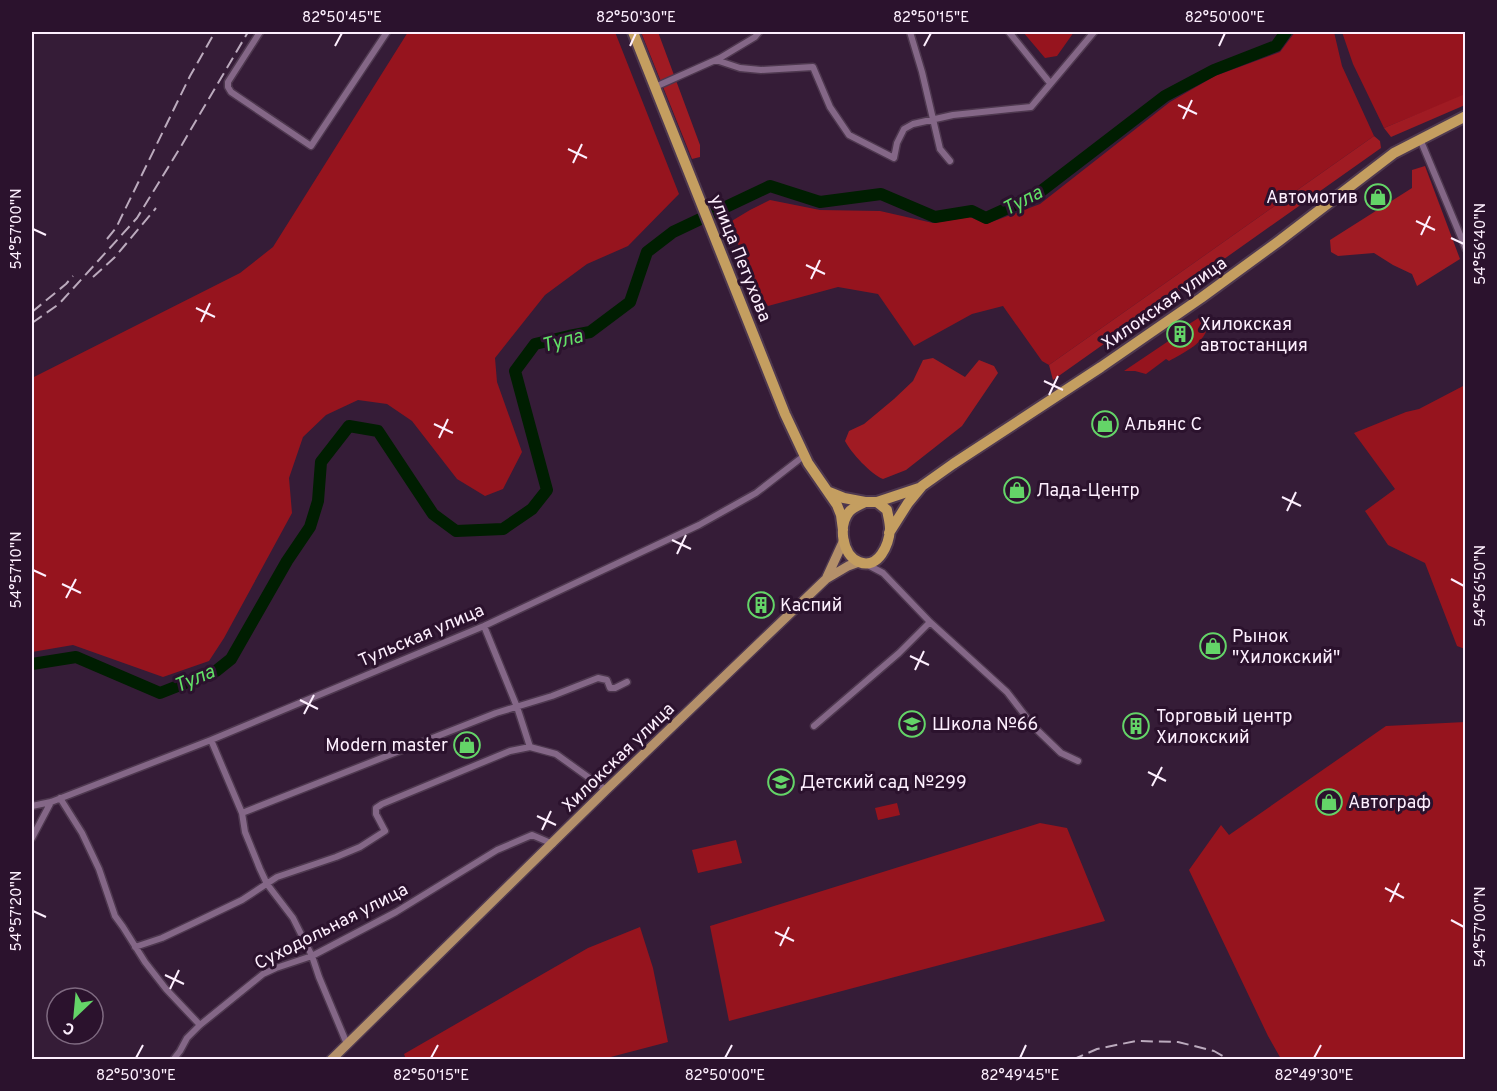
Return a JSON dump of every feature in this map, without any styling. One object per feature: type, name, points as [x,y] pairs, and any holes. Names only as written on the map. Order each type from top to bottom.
[{"type":"highway","name":"улица Петухова","points":[[633,32],[785,414],[808,463],[837,505],[841,515],[843,535]]},
{"type":"highway","name":"Хилокская улица","points":[[922,486],[1192,304],[1394,153],[1466,116]]},
{"type":"highway","points":[[829,492],[844,498],[878,502],[922,486]]},
{"type":"highway","points":[[889,533],[922,486]]},
{"type":"highway","points":[[865,502],[849,512],[845,520],[843,535],[846,549],[853,558],[862,563],[878,559],[889,533],[887,510],[878,502]]},
{"type":"main road","points":[[826,579],[836,560],[843,535]]},
{"type":"main road","points":[[826,579],[849,566],[862,563]]},
{"type":"main road","name":"Хилокская улица","points":[[332,1059],[606,790],[826,579]]},
{"type":"street","points":[[260,32],[228,82],[228,87],[231,92],[311,146],[387,32]]},
{"type":"street","points":[[655,87],[716,60],[755,37],[759,32]]},
{"type":"street","points":[[910,32],[940,149],[950,161]]},
{"type":"street","points":[[1009,32],[1050,83]]},
{"type":"street","points":[[716,60],[740,68],[813,67],[830,107],[849,135],[894,158],[897,143],[904,129],[913,124],[982,111],[1031,107],[1094,32]]},
{"type":"street","points":[[1420,139],[1466,249]]},
{"type":"street","name":"Тульская улица","points":[[32,806],[51,802],[211,740],[484,626],[699,525],[756,493],[805,455]]},
{"type":"street","points":[[882,554],[883,573]]},
{"type":"street","points":[[862,563],[883,573],[930,622],[1007,692],[1034,727],[1061,753],[1078,761]]},
{"type":"street","points":[[814,726],[899,653],[930,622]]},
{"type":"street","points":[[484,626],[517,707],[530,747]]},
{"type":"street","points":[[243,813],[496,713],[598,678],[607,680],[610,688],[627,682]]},
{"type":"street","points":[[211,740],[243,813],[245,832],[260,869],[267,884],[293,918],[312,956],[347,1044]]},
{"type":"street","points":[[135,947],[162,938],[242,900],[277,877],[360,847],[385,831],[376,814],[376,808],[382,804],[510,751],[530,747],[556,754],[606,790]]},
{"type":"street","points":[[60,798],[82,833],[99,869],[115,916],[166,989],[200,1025]]},
{"type":"street","points":[[32,838],[51,802]]},
{"type":"street","name":"Суходольная улица","points":[[173,1059],[187,1038],[200,1025],[263,974],[312,956],[396,912],[517,840],[532,835],[553,844]]},
{"type":"street","points":[[180,1051],[184,1059]]},
{"type":"shaded area","points":[[408,32],[615,32],[679,194],[628,246],[587,264],[545,295],[495,358],[497,382],[522,452],[503,489],[485,496],[457,479],[412,421],[387,404],[358,400],[326,415],[303,437],[289,478],[292,513],[224,638],[209,661],[163,677],[73,645],[32,652],[32,378],[240,273],[273,247]]},
{"type":"shaded area","points":[[641,32],[658,32],[700,145],[700,157],[692,159]]},
{"type":"shaded area","points":[[1023,32],[1074,32],[1057,56],[1045,58]]},
{"type":"shaded area","points":[[1295,32],[1334,32],[1342,66],[1374,136],[1049,365],[1042,361],[1003,306],[972,314],[914,346],[878,294],[838,287],[768,306],[752,282],[730,222],[770,200],[820,210],[880,211],[933,223],[970,217],[986,224],[1040,204],[1170,102],[1215,76],[1280,52]]},
{"type":"shaded area","points":[[1342,32],[1465,32],[1465,95],[1384,128],[1353,64]]},
{"type":"shaded area","points":[[1465,94],[1465,105],[1391,137],[1384,128]]},
{"type":"shaded area","points":[[1374,136],[1380,141],[1381,148],[1053,380],[1049,365]]},
{"type":"shaded area","points":[[1425,166],[1460,259],[1417,286],[1412,274],[1374,253],[1338,256],[1331,252],[1330,240],[1412,188],[1412,170]]},
{"type":"shaded area","points":[[1200,317],[1207,320],[1205,334],[1189,350],[1169,361],[1166,359],[1146,374],[1124,371],[1176,336],[1179,340],[1186,335],[1183,328]]},
{"type":"shaded area","points":[[933,358],[965,377],[979,360],[994,366],[998,373],[962,426],[906,470],[883,479],[867,468],[848,446],[845,441],[849,431],[864,424],[894,399],[913,381],[923,360]]},
{"type":"shaded area","points":[[1465,385],[1465,649],[1457,646],[1425,563],[1388,545],[1365,511],[1395,489],[1354,433],[1419,409]]},
{"type":"shaded area","points":[[1465,722],[1465,1059],[1281,1059],[1189,870],[1221,825],[1229,835],[1386,726]]},
{"type":"shaded area","points":[[897,803],[900,815],[878,820],[875,808]]},
{"type":"shaded area","points":[[1040,823],[1067,828],[1105,921],[729,1021],[710,926]]},
{"type":"shaded area","points":[[736,840],[742,863],[698,873],[692,850]]},
{"type":"shaded area","points":[[640,927],[653,968],[668,1042],[603,1059],[406,1059],[404,1054],[588,948]]},
{"type":"waterway","name":"Тула","points":[[32,664],[76,657],[160,693],[216,671],[231,659],[287,561],[310,527],[318,501],[321,462],[349,426],[378,431],[433,514],[456,531],[503,529],[532,509],[547,490],[515,371],[535,344],[590,332],[630,302],[647,252],[673,232],[770,186],[820,202],[881,194],[935,217],[972,211],[986,218],[1036,195],[1165,96],[1214,70],[1276,46],[1286,32]]},
{"type":"railway","points":[[107,239],[116,228],[190,76],[215,32]]},
{"type":"railway","points":[[32,323],[59,304],[137,218],[248,32]]},
{"type":"railway","points":[[93,277],[115,257],[156,208]]},
{"type":"railway","points":[[32,312],[73,276]]},
{"type":"railway","points":[[1072,1060],[1097,1049],[1136,1041],[1178,1042],[1214,1051],[1230,1060]]},
{"type":"place","name":"Автомотив","points":[[1378,197]]},
{"type":"place","name":"Хилокская автостанция","points":[[1180,334]]},
{"type":"place","name":"Альянс С","points":[[1105,424]]},
{"type":"place","name":"Лада-Центр","points":[[1017,490]]},
{"type":"place","name":"Каспий","points":[[761,605]]},
{"type":"place","name":"Рынок \"Хилокский\"","points":[[1213,646]]},
{"type":"place","name":"Школа №66","points":[[912,724]]},
{"type":"place","name":"Торговый центр Хилокский","points":[[1136,726]]},
{"type":"place","name":"Modern master","points":[[467,745]]},
{"type":"place","name":"Детский сад №299","points":[[781,782]]},
{"type":"place","name":"Автограф","points":[[1329,802]]}]
